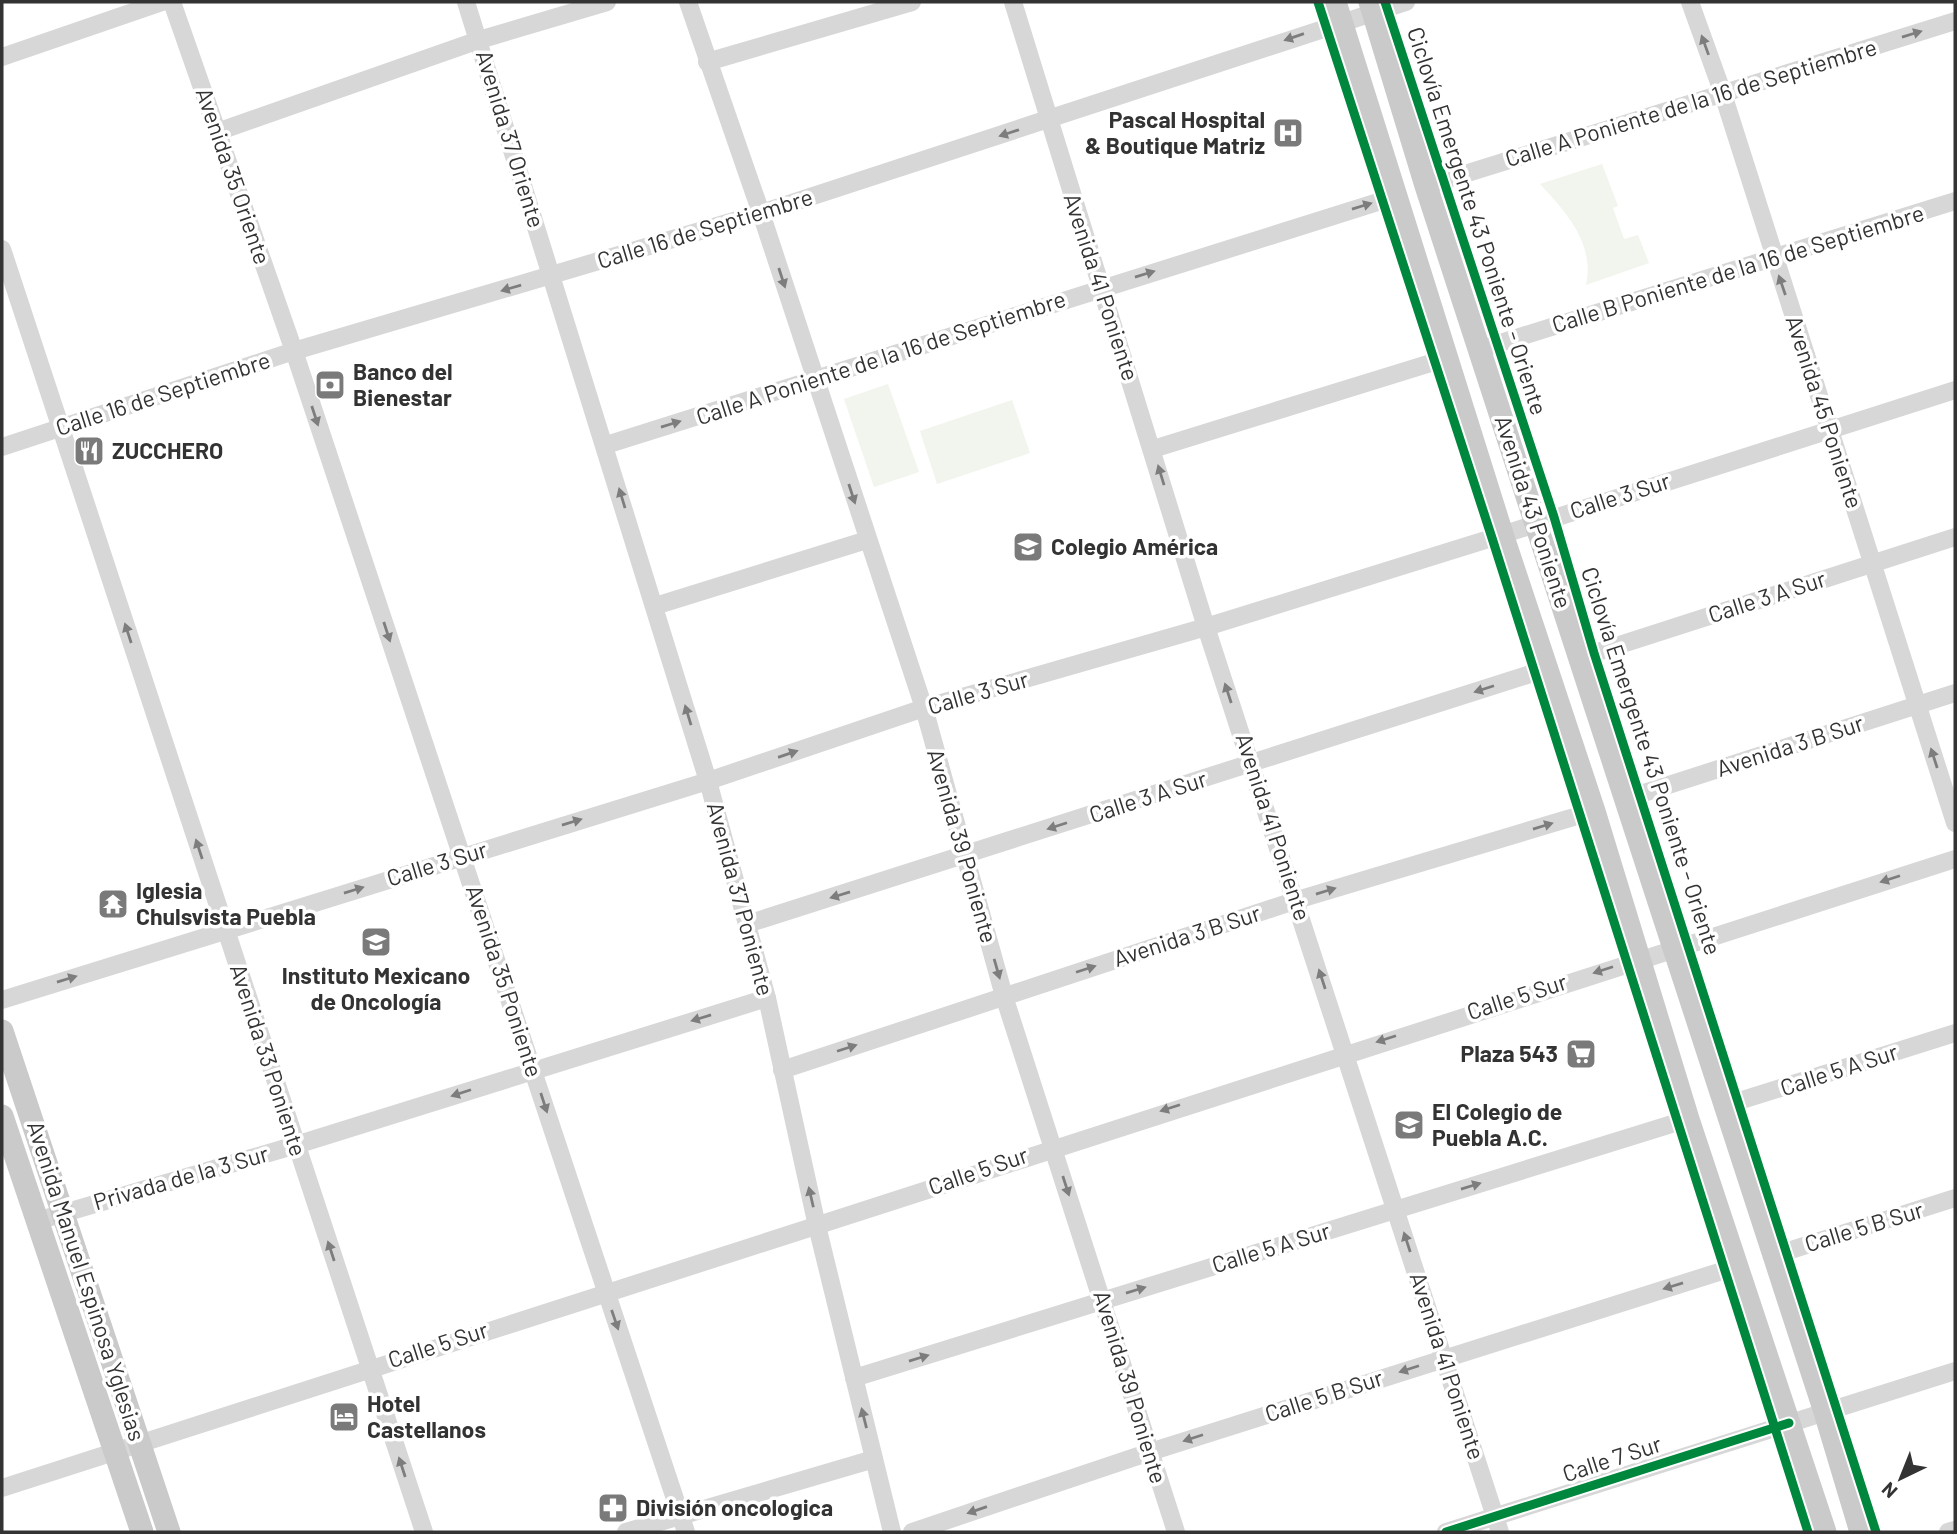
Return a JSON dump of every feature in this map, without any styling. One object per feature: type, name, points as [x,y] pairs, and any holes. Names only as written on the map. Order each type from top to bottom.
[{"type":"main road","name":"Avenida 43 Poniente","points":[[1371,7],[1426,186],[1537,522],[1723,1106],[1825,1412],[1861,1532]]},
{"type":"main road","name":"Avenida 43 Poniente","points":[[1338,12],[1502,534],[1549,668],[1688,1119],[1825,1532]]},
{"type":"main road","name":"Avenida Manuel Espinosa Yglesias","points":[[2,1031],[169,1532]]},
{"type":"main road","name":"Avenida Manuel Espinosa Yglesias","points":[[2,1116],[142,1532]]},
{"type":"street","points":[[2,57],[162,2]]},
{"type":"street","name":"Avenida 35 Oriente","points":[[172,2],[294,351]]},
{"type":"street","name":"Avenida 37 Oriente","points":[[466,2],[553,276]]},
{"type":"street","points":[[217,132],[479,40],[607,2]]},
{"type":"street","name":"Avenida 39 Poniente","points":[[688,2],[761,213],[924,708],[1004,996],[1104,1300],[1176,1532]]},
{"type":"street","points":[[707,62],[912,2]]},
{"type":"street","name":"Avenida 41 Poniente","points":[[1013,2],[1206,626],[1445,1357],[1497,1525]]},
{"type":"street","name":"Calle 16 de Septiembre","points":[[2,447],[294,351],[761,213],[1048,121],[1338,12],[1405,2]]},
{"type":"street","name":"Avenida 45 Poniente","points":[[1690,2],[1721,91],[1955,823]]},
{"type":"street","name":"Calle A Poniente de la 16 de Septiembre","points":[[1426,186],[1721,91],[1955,21]]},
{"type":"street","name":"Calle A Poniente de la 16 de Septiembre","points":[[606,445],[1397,196]]},
{"type":"street","name":"Calle B Poniente de la 16 de Septiembre","points":[[1481,349],[1955,201]]},
{"type":"street","name":"Avenida 33 Poniente","points":[[2,249],[424,1532]]},
{"type":"street","name":"Avenida 37 Poniente","points":[[553,276],[708,781],[767,998],[817,1226],[892,1532]]},
{"type":"street","name":"Avenida 35 Poniente","points":[[294,351],[684,1524]]},
{"type":"street","points":[[1153,449],[1447,358]]},
{"type":"street","name":"Calle 3 Sur","points":[[2,1000],[708,781],[924,708],[1206,626],[1955,390]]},
{"type":"street","name":"Calle 3 A Sur","points":[[1579,658],[1955,537]]},
{"type":"street","points":[[655,606],[867,540]]},
{"type":"street","name":"Calle 3 A Sur","points":[[747,924],[1549,668]]},
{"type":"street","name":"Avenida 3 B Sur","points":[[1625,799],[1955,693]]},
{"type":"street","name":"Avenida 3 B Sur","points":[[782,1070],[1297,900],[1594,811]]},
{"type":"street","name":"Calle 5 Sur","points":[[2,1488],[605,1291],[817,1226],[1052,1145],[1955,859]]},
{"type":"street","name":"Privada de la 3 Sur","points":[[37,1221],[296,1145],[767,998]]},
{"type":"street","name":"Calle 5 A Sur","points":[[1723,1106],[1955,1033]]},
{"type":"street","name":"Calle 5 A Sur","points":[[854,1378],[1688,1119]]},
{"type":"street","name":"Calle 5 B Sur","points":[[1772,1256],[1955,1198]]},
{"type":"street","name":"Calle 5 B Sur","points":[[912,1532],[1445,1357],[1738,1266]]},
{"type":"street","name":"Calle 7 Sur","points":[[1446,1532],[1497,1525],[1789,1423],[1955,1371]]},
{"type":"street","points":[[626,1532],[684,1524],[874,1459]]},
{"type":"street","points":[[1948,1532],[1955,1530]]},
{"type":"shaded area","points":[[1602,164],[1618,206],[1613,208],[1624,239],[1638,235],[1649,263],[1586,285],[1588,270],[1582,242],[1568,217],[1540,184]]},
{"type":"shaded area","points":[[888,384],[919,472],[874,487],[844,399]]},
{"type":"shaded area","points":[[1012,400],[1030,453],[937,484],[920,431]]},
{"type":"cycle path","points":[[1318,2],[1492,538],[1808,1532]]},
{"type":"cycle path","name":"Ciclovía Emergente 43 Poniente - Oriente","points":[[1385,2],[1554,517],[1594,653],[1876,1532]]},
{"type":"cycle path","points":[[1446,1532],[1789,1423]]},
{"type":"place","name":"Pascal Hospital & Boutique Matriz","points":[[1288,133]]},
{"type":"place","name":"Banco del Bienestar","points":[[330,385]]},
{"type":"place","name":"ZUCCHERO","points":[[89,451]]},
{"type":"place","name":"Colegio América","points":[[1028,547]]},
{"type":"place","name":"Iglesia Chulsvista Puebla","points":[[113,904]]},
{"type":"place","name":"Instituto Mexicano de Oncología","points":[[376,942]]},
{"type":"place","name":"Plaza 543","points":[[1581,1054]]},
{"type":"place","name":"El Colegio de Puebla A.C.","points":[[1409,1125]]},
{"type":"place","name":"Hotel Castellanos","points":[[344,1417]]},
{"type":"place","name":"División oncologica","points":[[613,1508]]}]
